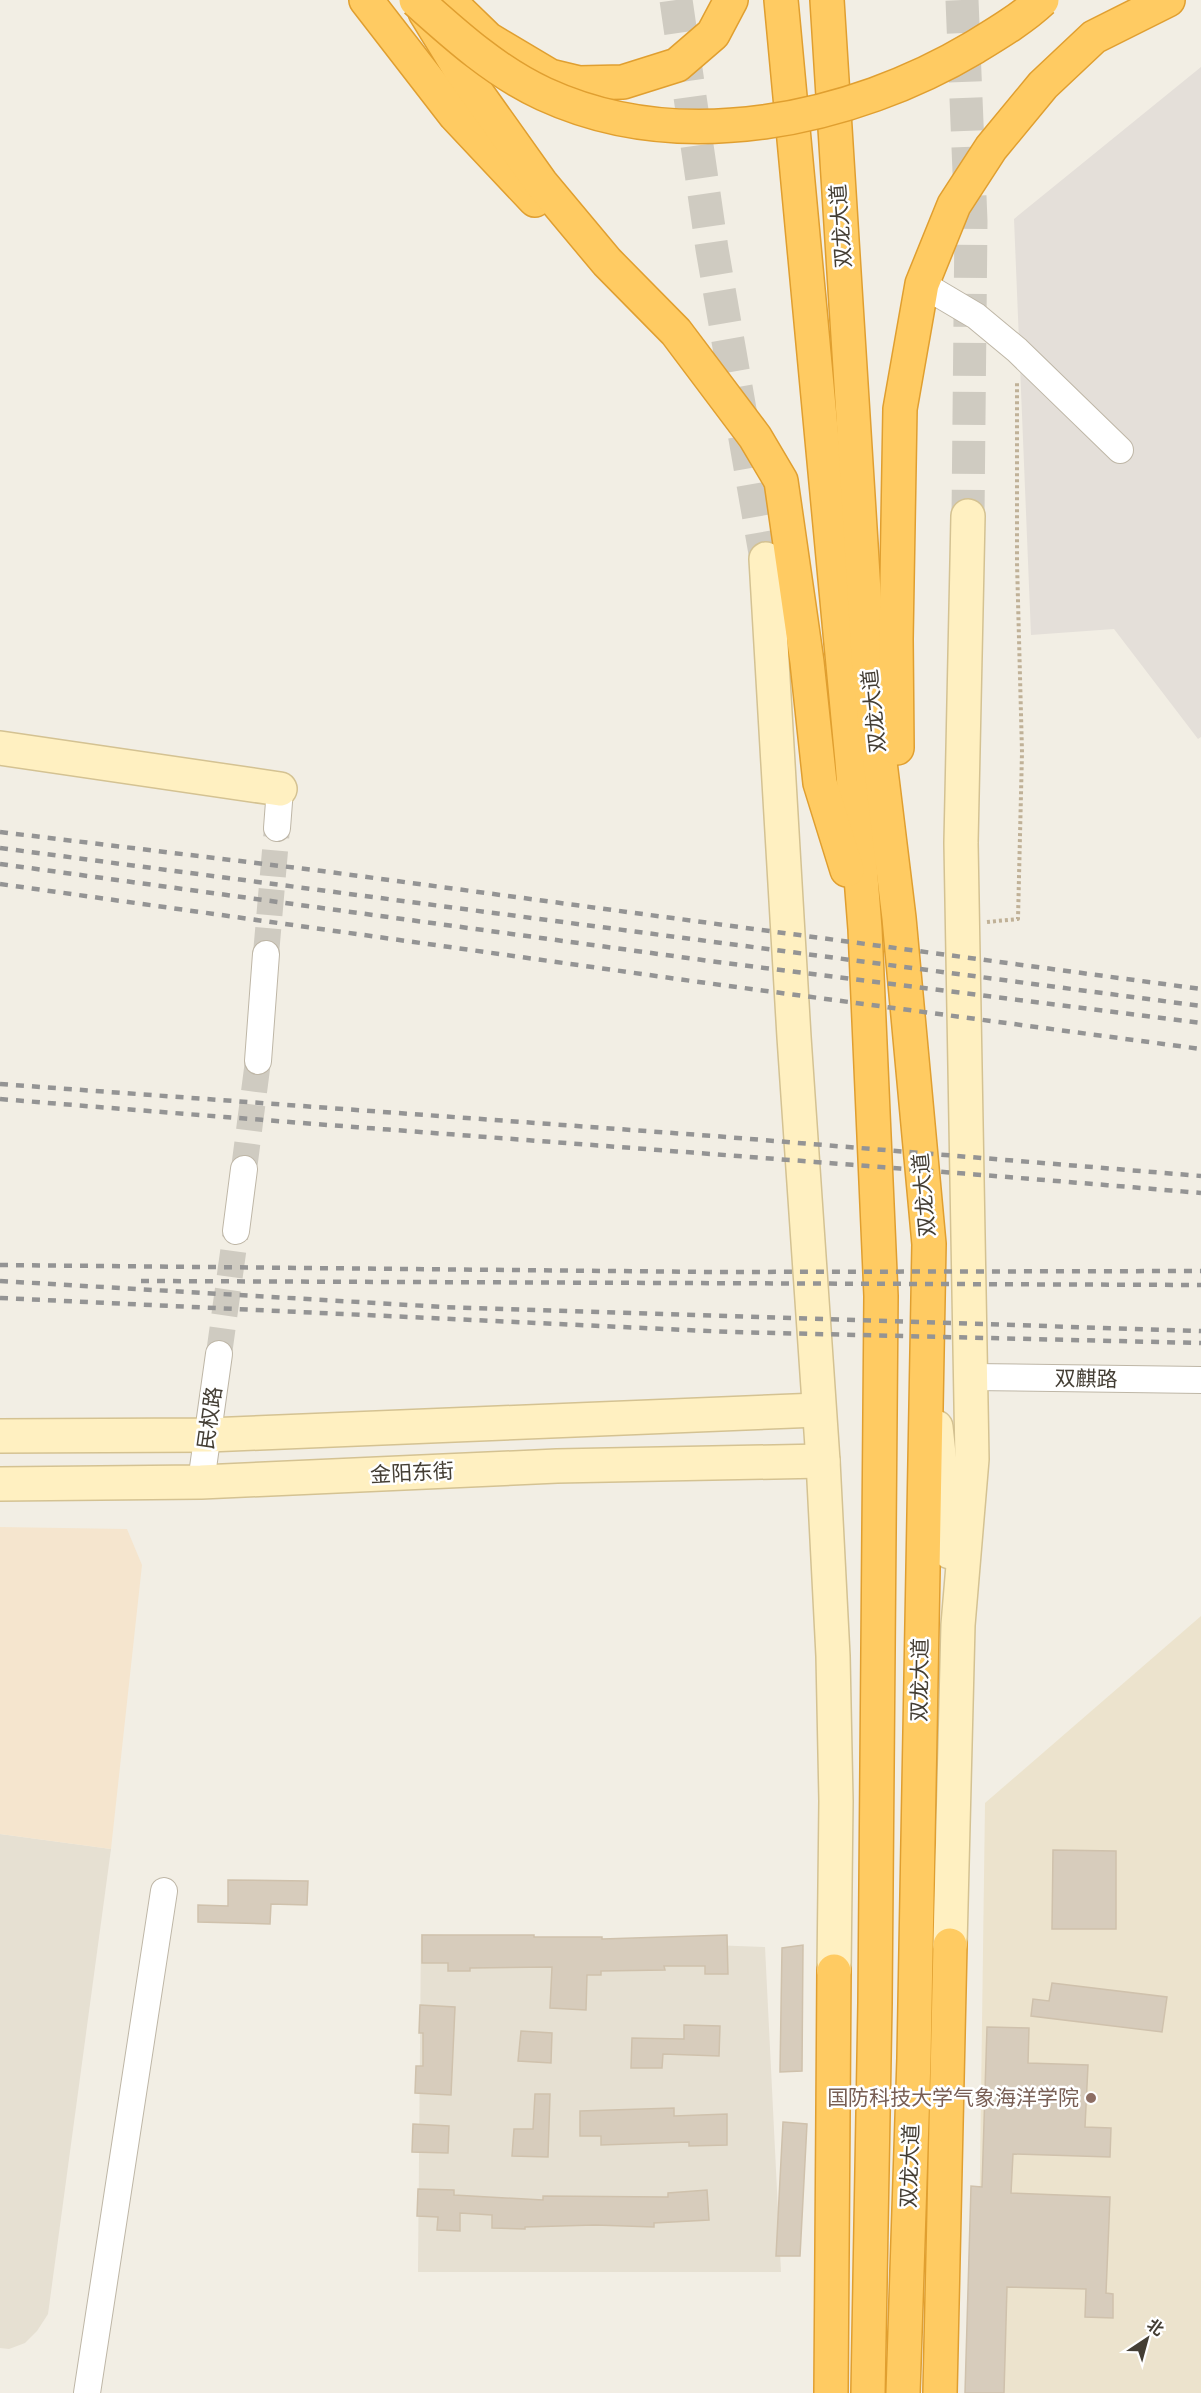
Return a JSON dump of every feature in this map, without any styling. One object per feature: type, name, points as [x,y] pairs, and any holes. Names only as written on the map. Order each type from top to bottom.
[{"type":"highway","points":[[366,0],[455,115],[497,162],[584,248],[630,285]]},
{"type":"highway","points":[[417,0],[460,69],[542,183],[607,262],[676,332],[755,437],[781,481],[807,662],[820,783],[865,929]]},
{"type":"highway","points":[[417,0],[458,38],[512,77],[545,95],[608,117],[658,124],[711,126],[810,115],[909,82],[999,33],[1042,0]]},
{"type":"highway","points":[[452,0],[454,6],[488,39],[550,76],[579,83],[623,82],[677,65],[713,34],[731,0]]},
{"type":"highway","name":"双龙大道","points":[[781,0],[852,761],[865,929],[881,1296],[875,1979],[868,2393]]},
{"type":"highway","name":"双龙大道","points":[[827,0],[869,672],[898,918],[929,1244],[914,2046],[903,2393]]},
{"type":"highway","points":[[898,918],[896,639],[900,409],[922,284],[954,205],[991,148],[1043,85],[1094,37],[1168,0]]},
{"type":"highway","name":"双龙大道","points":[[940,2393],[950,1945]]},
{"type":"highway","points":[[831,2393],[834,1971]]},
{"type":"street","points":[[922,284],[976,316],[1017,350],[1120,450]]},
{"type":"street","points":[[950,1945],[958,1625],[972,1459],[961,831],[968,516]]},
{"type":"street","points":[[766,559],[823,1461],[837,1801],[834,1971]]},
{"type":"street","points":[[0,748],[280,789],[277,828]]},
{"type":"street","points":[[258,1061],[266,954]]},
{"type":"street","points":[[236,1231],[244,1169]]},
{"type":"street","points":[[927,1338],[958,1625]]},
{"type":"street","name":"民权路","points":[[201,1482],[219,1354]]},
{"type":"street","name":"双麒路","points":[[971,1377],[1201,1380]]},
{"type":"street","points":[[0,1436],[208,1435],[818,1410]]},
{"type":"street","name":"金阳东街","points":[[0,1484],[201,1482],[556,1466],[823,1461]]},
{"type":"street","points":[[87,2393],[164,1891]]},
{"type":"path","points":[[962,924],[1018,919],[1022,752],[1017,563],[1017,350]]},
{"type":"shaded area","points":[[1201,67],[1201,737],[1198,739],[1114,629],[1031,635],[1014,219]]},
{"type":"shaded area","points":[[0,1527],[127,1529],[142,1565],[111,1849],[0,1834]]},
{"type":"shaded area","name":"国防科技大学气象海洋学院","points":[[1201,1616],[1201,2393],[977,2393],[985,1803]]},
{"type":"shaded area","points":[[0,1834],[111,1849],[48,2314],[37,2331],[25,2343],[9,2349],[0,2348]]},
{"type":"shaded area","points":[[421,1934],[765,1947],[781,2272],[418,2272]]},
{"type":"building","points":[[1053,1850],[1116,1851],[1116,1929],[1052,1929]]},
{"type":"building","points":[[228,1880],[308,1881],[307,1905],[271,1904],[270,1924],[198,1922],[198,1905],[228,1906]]},
{"type":"building","points":[[422,1935],[534,1935],[534,1937],[602,1937],[602,1939],[727,1935],[728,1974],[705,1974],[705,1966],[664,1966],[665,1970],[601,1971],[601,1975],[587,1975],[586,2010],[550,2008],[552,1967],[470,1968],[470,1971],[448,1971],[448,1963],[422,1963]]},
{"type":"building","points":[[803,1945],[802,2071],[780,2072],[782,1948]]},
{"type":"building","points":[[1052,1983],[1167,1997],[1162,2032],[1031,2016],[1033,1999],[1049,2001]]},
{"type":"building","points":[[420,2005],[455,2007],[451,2095],[415,2093],[416,2066],[423,2066],[423,2033],[419,2033]]},
{"type":"building","points":[[684,2025],[720,2026],[719,2056],[663,2054],[662,2068],[631,2068],[632,2038],[684,2039]]},
{"type":"building","points":[[987,2027],[1029,2028],[1028,2063],[1088,2065],[1085,2127],[1111,2128],[1110,2157],[1013,2154],[1011,2193],[1110,2197],[1106,2293],[1113,2294],[1113,2318],[1085,2317],[1086,2289],[1007,2287],[1004,2393],[965,2393],[971,2186],[982,2187]]},
{"type":"building","points":[[521,2031],[552,2033],[551,2063],[518,2061]]},
{"type":"building","points":[[535,2094],[550,2094],[548,2157],[512,2156],[514,2129],[533,2129]]},
{"type":"building","points":[[674,2108],[674,2116],[727,2114],[727,2145],[689,2146],[689,2142],[601,2145],[601,2136],[580,2136],[580,2111]]},
{"type":"building","points":[[783,2122],[807,2124],[800,2256],[776,2256]]},
{"type":"building","points":[[413,2124],[449,2126],[448,2153],[412,2152]]},
{"type":"building","points":[[418,2189],[454,2190],[454,2195],[543,2200],[543,2196],[668,2197],[668,2193],[707,2190],[709,2220],[654,2223],[654,2227],[595,2225],[525,2227],[525,2229],[492,2228],[492,2215],[460,2213],[460,2231],[437,2230],[438,2217],[417,2216]]},
{"type":"tunnel","points":[[676,0],[712,249],[766,559]]},
{"type":"tunnel","points":[[962,0],[971,221],[968,516]]},
{"type":"tunnel","points":[[266,954],[277,828]]},
{"type":"tunnel","points":[[244,1169],[258,1061]]},
{"type":"tunnel","points":[[219,1354],[236,1231]]},
{"type":"railway","points":[[0,832],[322,871],[1201,989]]},
{"type":"railway","points":[[0,848],[1201,1006]]},
{"type":"railway","points":[[0,864],[717,962],[1201,1023]]},
{"type":"railway","points":[[0,884],[699,982],[1201,1049]]},
{"type":"railway","points":[[0,1084],[714,1136],[1201,1176]]},
{"type":"railway","points":[[0,1099],[1201,1193]]},
{"type":"railway","points":[[0,1265],[714,1272],[1201,1271]]},
{"type":"railway","points":[[0,1281],[443,1307],[1201,1331]]},
{"type":"railway","points":[[141,1281],[1201,1285]]},
{"type":"railway","points":[[0,1298],[730,1332],[1201,1343]]},
{"type":"place","name":"国防科技大学气象海洋学院","points":[[1091,2098]]}]
